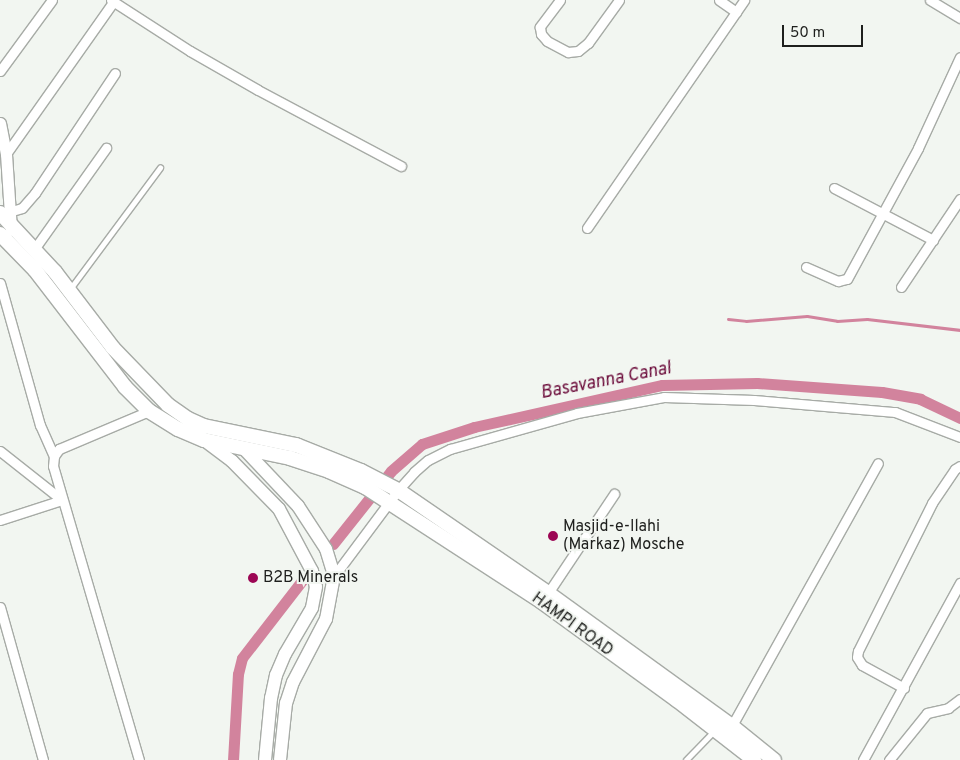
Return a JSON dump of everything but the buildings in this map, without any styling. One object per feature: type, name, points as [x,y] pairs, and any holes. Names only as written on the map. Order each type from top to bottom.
[{"type":"main road","points":[[8,216],[132,370],[168,405],[188,419],[219,430],[296,445],[369,482]]},
{"type":"main road","points":[[5,239],[58,298],[125,387],[149,411],[178,429],[204,440],[290,458],[329,471],[394,488],[545,598]]},
{"type":"main road","points":[[204,440],[232,461],[279,510],[312,571],[316,587],[312,608],[285,654],[276,675],[271,698],[265,760]]},
{"type":"main road","points":[[245,450],[298,506],[326,549],[334,576],[326,619],[290,689],[282,733],[280,760]]},
{"type":"main road","name":"HAMPI ROAD","points":[[369,482],[387,500],[545,598],[724,731],[754,760]]},
{"type":"main road","points":[[724,731],[774,760]]},
{"type":"street","points":[[0,71],[52,0]]},
{"type":"street","points":[[560,0],[540,27],[541,34],[547,41],[568,52],[578,50],[588,43],[619,0]]},
{"type":"street","points":[[720,0],[736,12]]},
{"type":"street","points":[[587,228],[744,0]]},
{"type":"street","points":[[930,0],[960,18]]},
{"type":"street","points":[[6,154],[113,1],[258,90],[401,166]]},
{"type":"street","points":[[806,267],[838,281],[844,281],[883,216],[918,148],[960,57]]},
{"type":"street","points":[[8,216],[22,208],[35,193],[115,73]]},
{"type":"street","points":[[0,122],[6,154],[8,216],[5,239]]},
{"type":"street","points":[[35,248],[106,148]]},
{"type":"street","points":[[834,188],[883,216],[933,240]]},
{"type":"street","points":[[901,287],[960,199]]},
{"type":"street","points":[[0,282],[40,425],[54,456]]},
{"type":"street","points":[[334,576],[394,488],[428,460],[450,449],[577,413],[664,397],[754,400],[895,412],[956,435]]},
{"type":"street","points":[[139,760],[53,466],[54,456],[59,449],[149,411]]},
{"type":"street","points":[[0,451],[62,500]]},
{"type":"street","points":[[724,731],[878,463]]},
{"type":"street","points":[[904,688],[862,665],[857,657],[858,651],[932,503],[955,469],[960,466]]},
{"type":"street","points":[[545,598],[614,494]]},
{"type":"street","points":[[0,520],[62,500]]},
{"type":"street","points":[[863,760],[960,583]]},
{"type":"street","points":[[0,607],[43,760]]},
{"type":"street","points":[[889,760],[927,713],[948,708],[960,699]]},
{"type":"lane","points":[[68,291],[160,168]]},
{"type":"lane","points":[[686,760],[724,731]]},
{"type":"waterway","points":[[728,319],[746,321],[807,316],[837,321],[867,319],[960,330]]},
{"type":"waterway","name":"Basavanna Canal","points":[[333,544],[391,471],[422,444],[474,427],[662,385],[757,383],[882,392],[920,399],[960,418]]},
{"type":"waterway","name":"Basavanna Canal","points":[[233,760],[238,674],[242,658],[304,578]]},
{"type":"place","name":"Masjid-e-Ilahi (Markaz) Mosche","points":[[553,536]]},
{"type":"place","name":"B2B Minerals","points":[[253,578]]}]
